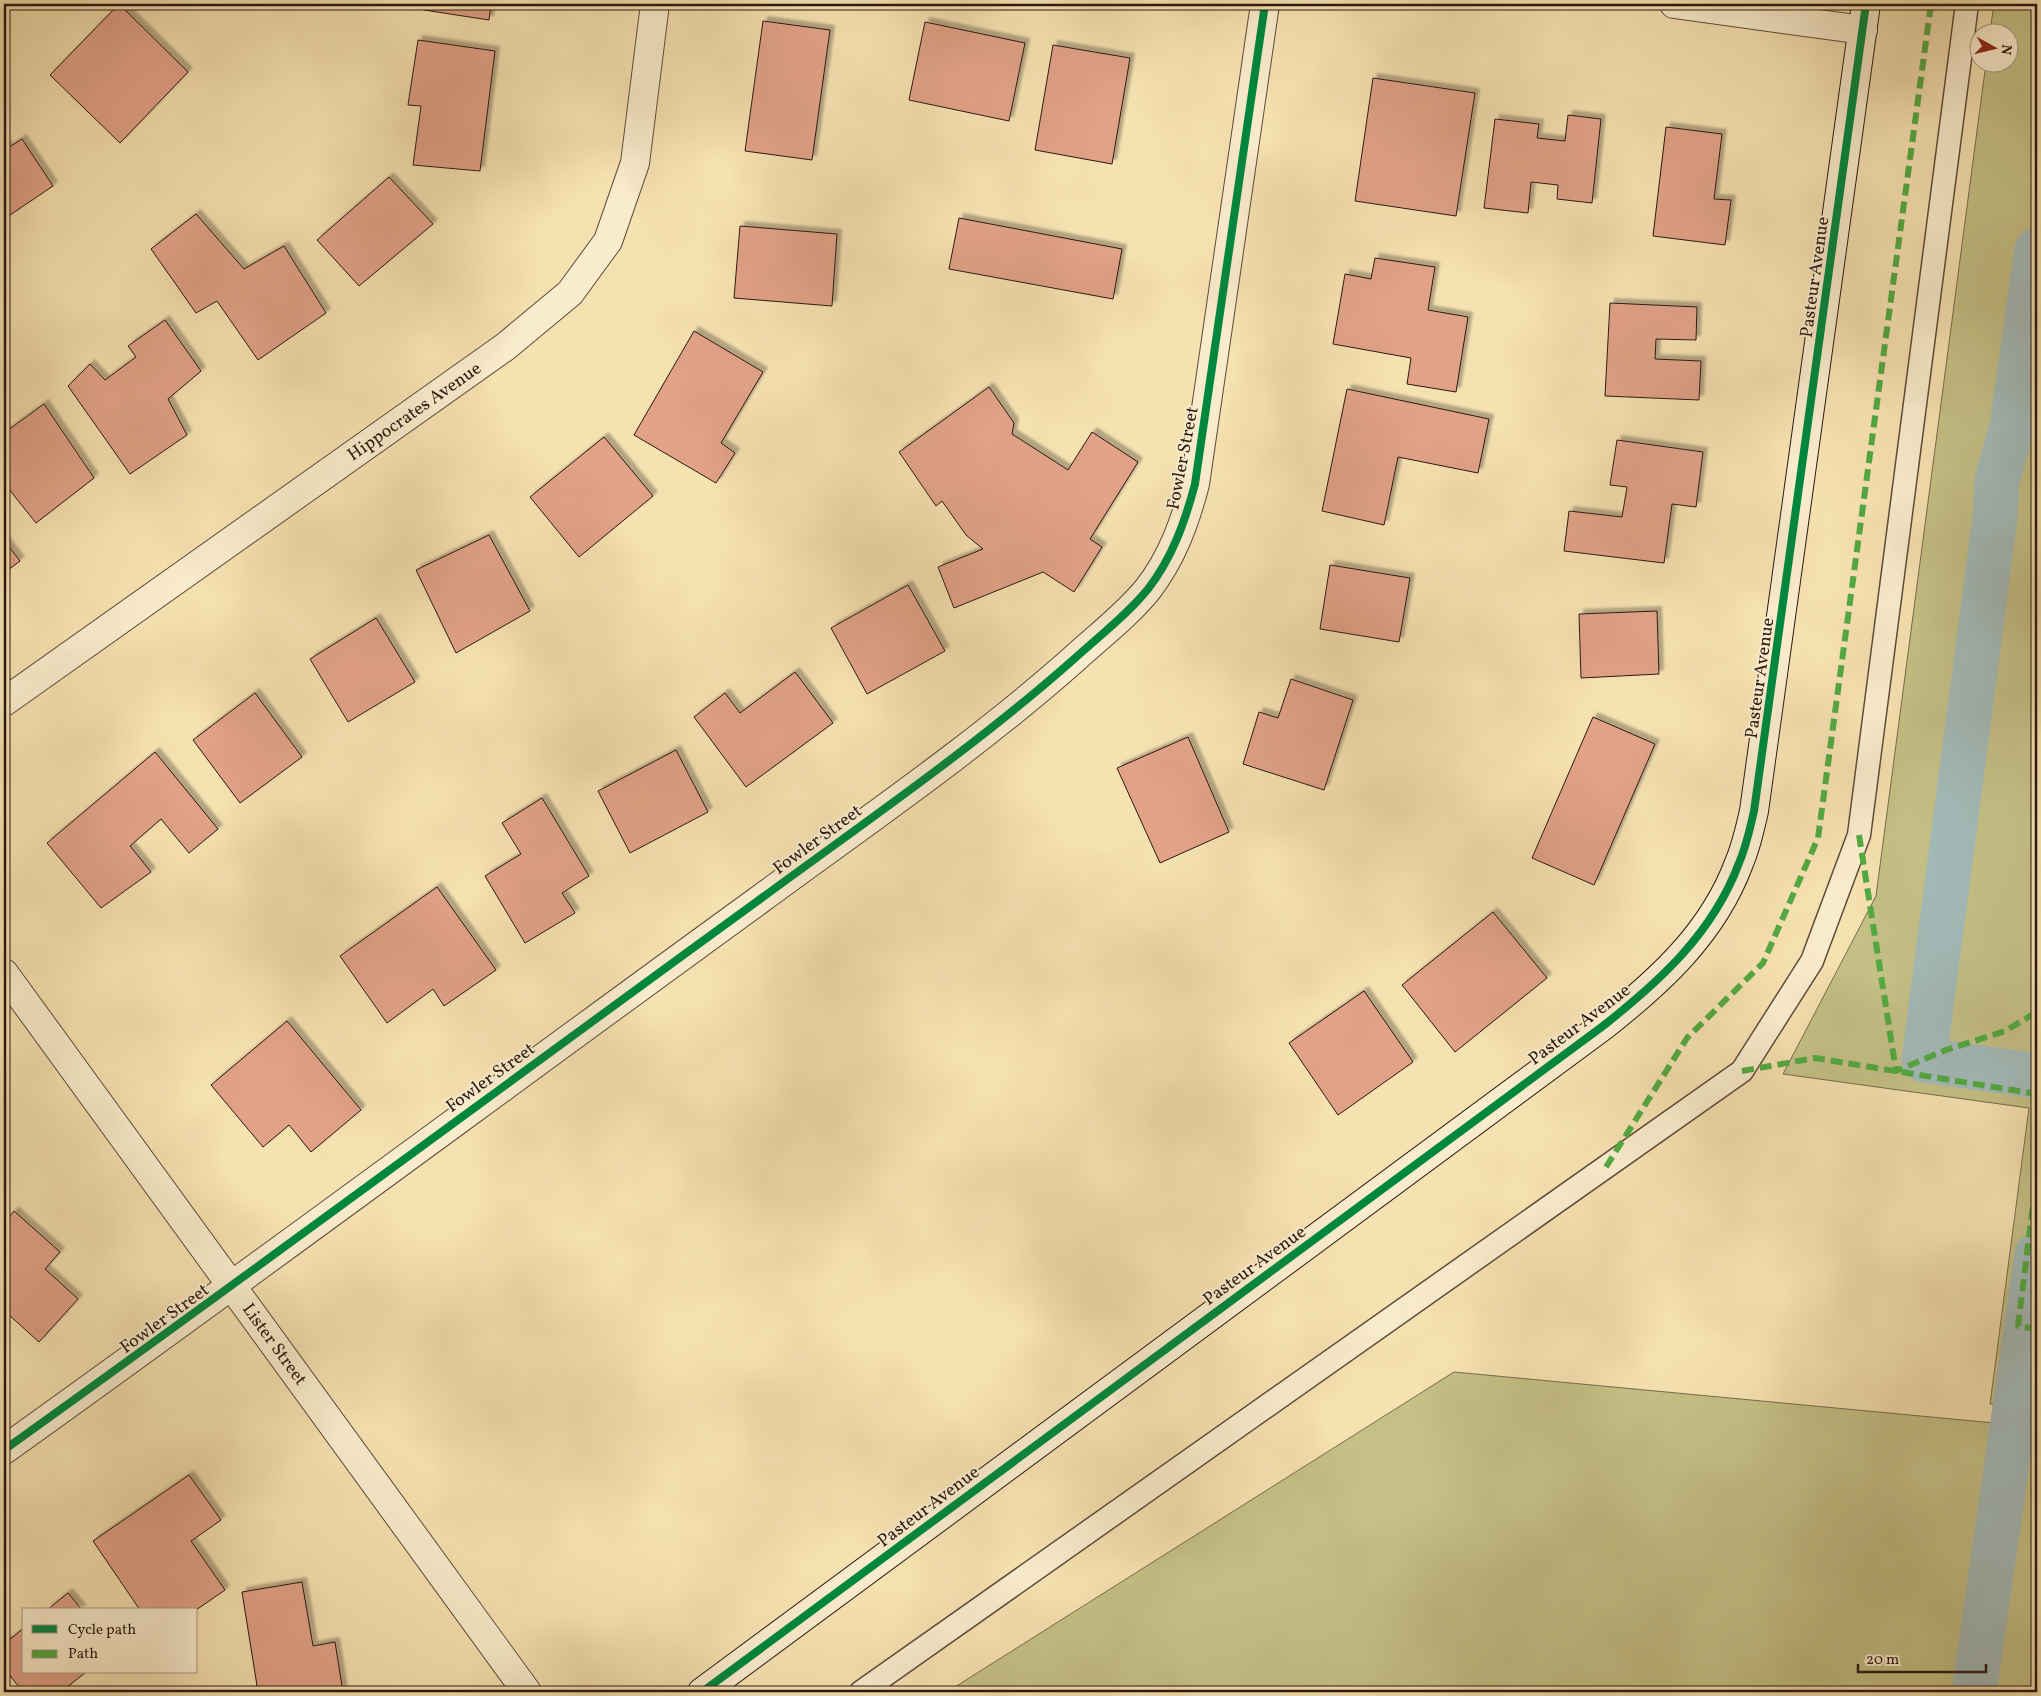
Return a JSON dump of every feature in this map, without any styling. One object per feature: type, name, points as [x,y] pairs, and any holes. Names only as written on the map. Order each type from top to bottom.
[{"type":"street","name":"Hippocrates Avenue","points":[[4,702],[505,347],[570,293],[608,241],[635,162],[655,4]]},
{"type":"street","name":"Fowler Street","points":[[4,1450],[233,1287],[466,1113],[879,812],[1036,693],[1147,590],[1168,557],[1184,526],[1195,484],[1265,4]]},
{"type":"street","points":[[1674,4],[1865,17]]},
{"type":"street","name":"Pasteur Avenue","points":[[702,1692],[1603,1026],[1650,989],[1685,954],[1712,918],[1739,864],[1754,812],[1865,17]]},
{"type":"street","name":"Lister Street","points":[[4,973],[527,1692]]},
{"type":"lane","points":[[861,1692],[1742,1072],[1812,961],[1858,836],[1967,4]]},
{"type":"shaded area","points":[[1994,4],[2037,4],[2037,1409],[1990,1404],[2029,1108],[1783,1074],[1876,896],[1985,72],[2018,72],[2018,22],[1991,22]]},
{"type":"shaded area","points":[[1454,1372],[2037,1427],[2037,1692],[947,1692]]},
{"type":"building","points":[[119,4],[188,72],[120,143],[50,75]]},
{"type":"building","points":[[424,4],[491,4],[489,20],[424,10]]},
{"type":"building","points":[[763,21],[830,30],[812,160],[745,151]]},
{"type":"building","points":[[925,22],[1025,43],[1009,121],[909,100]]},
{"type":"building","points":[[418,40],[495,51],[480,171],[413,165],[421,106],[408,105]]},
{"type":"building","points":[[1053,45],[1130,58],[1112,164],[1035,150]]},
{"type":"building","points":[[1373,78],[1475,93],[1456,216],[1355,201]]},
{"type":"building","points":[[1568,115],[1601,119],[1592,203],[1557,199],[1558,185],[1531,182],[1528,213],[1484,208],[1495,119],[1539,124],[1537,138],[1565,141]]},
{"type":"building","points":[[1666,127],[1722,134],[1714,199],[1731,200],[1725,245],[1653,236]]},
{"type":"building","points":[[22,139],[53,186],[4,219],[4,142],[8,148]]},
{"type":"building","points":[[389,177],[433,224],[359,286],[317,240]]},
{"type":"building","points":[[196,214],[244,269],[284,246],[326,313],[258,360],[217,301],[196,313],[151,249]]},
{"type":"building","points":[[959,218],[1122,249],[1113,299],[949,269]]},
{"type":"building","points":[[740,226],[837,234],[832,306],[734,298]]},
{"type":"building","points":[[1375,258],[1435,267],[1428,310],[1468,317],[1456,392],[1407,384],[1411,358],[1333,344],[1345,274],[1371,279]]},
{"type":"building","points":[[1610,303],[1697,307],[1696,340],[1656,339],[1655,359],[1701,361],[1699,400],[1605,396]]},
{"type":"building","points":[[165,320],[201,371],[168,399],[187,435],[130,474],[68,386],[90,364],[105,380],[136,357],[128,346]]},
{"type":"building","points":[[694,331],[763,372],[721,443],[735,453],[716,483],[634,435]]},
{"type":"building","points":[[989,387],[1014,423],[1012,434],[1068,470],[1092,432],[1138,462],[1090,539],[1102,547],[1074,592],[1043,572],[954,608],[938,567],[983,549],[966,535],[942,501],[936,506],[899,452]]},
{"type":"building","points":[[1347,389],[1489,419],[1478,473],[1398,457],[1384,525],[1322,511]]},
{"type":"building","points":[[44,404],[94,478],[36,523],[4,483],[4,433]]},
{"type":"building","points":[[604,437],[653,496],[579,557],[530,497]]},
{"type":"building","points":[[1617,440],[1703,452],[1696,507],[1672,504],[1664,563],[1564,551],[1569,511],[1622,517],[1627,487],[1610,485]]},
{"type":"building","points":[[489,535],[530,611],[456,653],[416,570]]},
{"type":"building","points":[[4,540],[20,561],[4,573]]},
{"type":"building","points":[[1330,565],[1410,578],[1399,642],[1320,629]]},
{"type":"building","points":[[908,585],[945,651],[867,694],[831,628]]},
{"type":"building","points":[[1657,611],[1659,674],[1581,678],[1579,614]]},
{"type":"building","points":[[376,618],[415,682],[348,722],[310,659]]},
{"type":"building","points":[[795,672],[833,723],[746,787],[694,717],[725,693],[740,713]]},
{"type":"building","points":[[1291,679],[1353,700],[1324,790],[1243,764],[1259,712],[1278,718]]},
{"type":"building","points":[[255,693],[302,757],[240,803],[193,740]]},
{"type":"building","points":[[1593,717],[1655,744],[1594,885],[1532,858]]},
{"type":"building","points":[[1188,737],[1229,832],[1160,863],[1117,768]]},
{"type":"building","points":[[676,750],[708,812],[630,853],[598,791]]},
{"type":"building","points":[[155,752],[218,829],[189,853],[161,819],[130,846],[151,872],[101,908],[47,843]]},
{"type":"building","points":[[542,798],[589,876],[562,893],[575,913],[525,943],[485,876],[521,854],[502,823]]},
{"type":"building","points":[[437,887],[496,970],[444,1006],[433,989],[387,1023],[340,956]]},
{"type":"building","points":[[1493,912],[1547,978],[1455,1052],[1402,985]]},
{"type":"building","points":[[1364,991],[1413,1062],[1338,1115],[1289,1043]]},
{"type":"building","points":[[287,1021],[361,1110],[311,1152],[289,1125],[263,1147],[211,1085]]},
{"type":"building","points":[[14,1211],[60,1252],[45,1269],[78,1299],[39,1342],[9,1315],[4,1321],[4,1223]]},
{"type":"building","points":[[189,1475],[221,1520],[191,1541],[225,1590],[198,1609],[139,1608],[93,1541]]},
{"type":"building","points":[[302,1582],[313,1646],[335,1642],[343,1692],[258,1692],[242,1592]]},
{"type":"building","points":[[68,1593],[80,1608],[49,1608]]},
{"type":"building","points":[[22,1630],[22,1674],[84,1674],[61,1692],[23,1692],[4,1668],[4,1644]]},
{"type":"waterway","points":[[2037,250],[2012,426],[1997,481],[1995,518],[1924,1060],[2037,1076]]},
{"type":"waterway","points":[[1974,1692],[2037,1255]]},
{"type":"marked path","points":[[1606,1167],[1687,1038],[1763,963],[1818,838],[1931,4]]},
{"type":"marked path","points":[[1859,835],[1896,1071],[1946,1050],[2005,1031],[2037,1012]]},
{"type":"marked path","points":[[1742,1071],[1815,1058],[2037,1094]]},
{"type":"marked path","points":[[2037,1172],[2018,1326],[2037,1329]]},
{"type":"cycle path","points":[[4,1450],[288,1245],[919,783],[1037,691],[1140,599],[1171,552],[1187,512],[1195,484],[1265,4]]},
{"type":"cycle path","points":[[702,1692],[1603,1026],[1645,991],[1683,954],[1715,912],[1741,857],[1748,838],[1754,811],[1866,4]]}]
